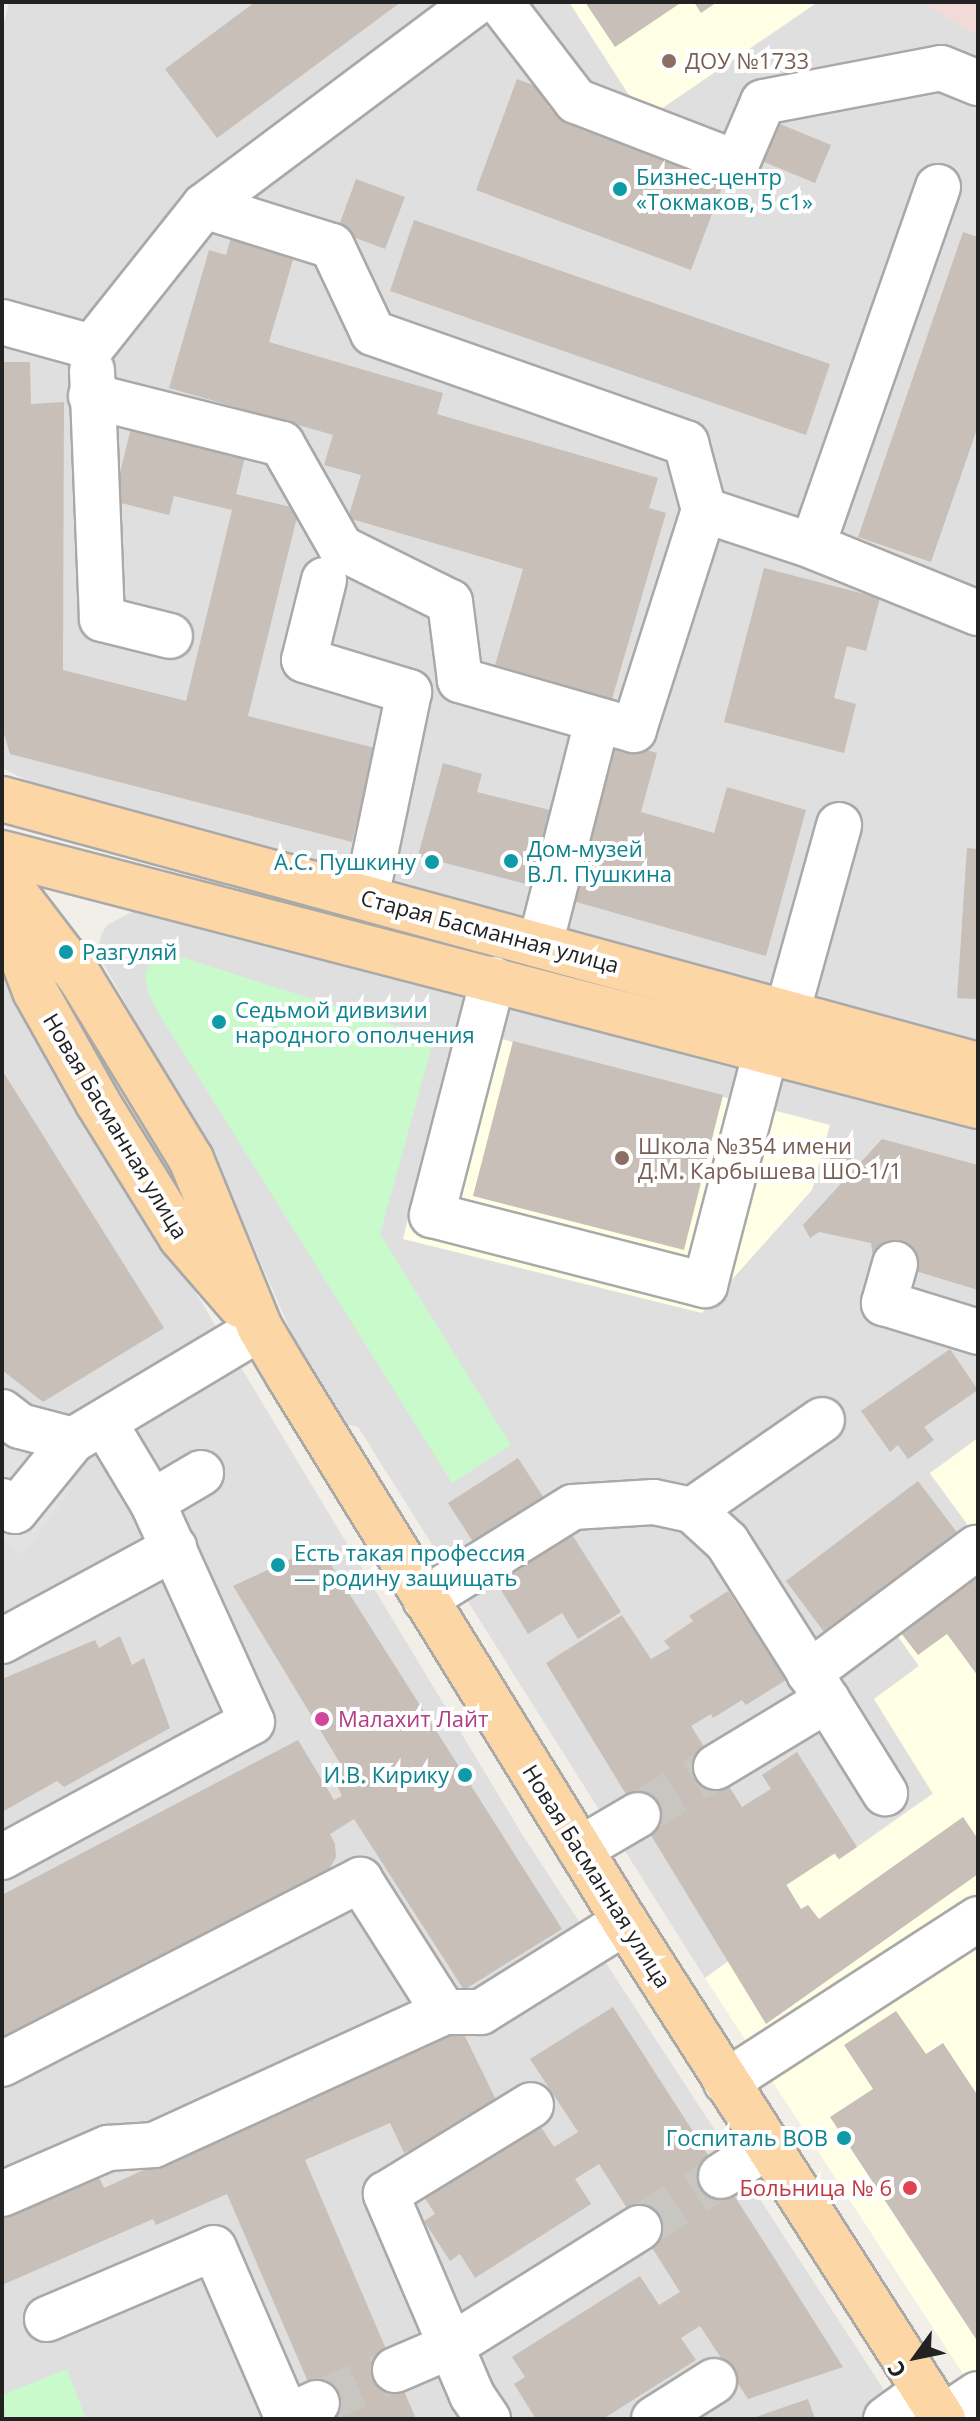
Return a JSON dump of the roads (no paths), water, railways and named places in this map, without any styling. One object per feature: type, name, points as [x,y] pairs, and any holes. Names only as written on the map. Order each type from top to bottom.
[{"type":"main road","name":"Старая Басманная улица","points":[[2,799],[978,1065]]},
{"type":"main road","name":"Старая Басманная улица","points":[[2,853],[978,1106]]},
{"type":"main road","name":"Новая Басманная улица","points":[[2,876],[81,979],[191,1159],[260,1328],[425,1599],[726,2082],[937,2409]]},
{"type":"main road","name":"Новая Басманная улица","points":[[2,905],[35,991],[98,1103],[181,1237],[260,1328]]},
{"type":"lane","points":[[170,636],[102,619],[91,396],[92,347],[204,206],[477,2]]},
{"type":"lane","points":[[500,2],[576,101],[737,163],[763,102],[941,68],[978,83]]},
{"type":"lane","points":[[812,546],[938,187]]},
{"type":"lane","points":[[91,396],[282,444],[341,548],[450,602],[460,680],[634,730],[704,510],[686,443],[373,333],[332,246],[204,206]]},
{"type":"lane","points":[[2,322],[92,347]]},
{"type":"lane","points":[[704,510],[812,546],[978,613]]},
{"type":"lane","points":[[324,580],[304,660],[409,692],[366,898]]},
{"type":"lane","points":[[540,945],[597,721]]},
{"type":"lane","points":[[787,1013],[839,825]]},
{"type":"lane","points":[[493,979],[432,1215],[447,1219],[705,1285],[766,1050]]},
{"type":"lane","points":[[895,1264],[884,1303],[978,1332]]},
{"type":"lane","points":[[2,1501],[15,1511],[88,1431],[260,1328]]},
{"type":"lane","points":[[2,1412],[20,1426],[88,1431],[152,1502],[252,1722],[2,1857]]},
{"type":"lane","points":[[692,1510],[822,1420]]},
{"type":"lane","points":[[152,1502],[201,1473]]},
{"type":"lane","points":[[425,1599],[573,1507],[654,1502],[692,1510],[727,1542],[885,1793]]},
{"type":"lane","points":[[2,1641],[174,1548]]},
{"type":"lane","points":[[716,1767],[818,1686],[976,1548]]},
{"type":"lane","points":[[580,1849],[638,1815]]},
{"type":"lane","points":[[2,2064],[360,1880],[444,2012]]},
{"type":"lane","points":[[726,2082],[978,1919]]},
{"type":"lane","points":[[2,2194],[108,2148],[154,2145],[444,2012],[481,2012],[625,1922]]},
{"type":"lane","points":[[488,2419],[472,2395],[386,2194],[531,2105]]},
{"type":"lane","points":[[721,2176],[768,2146]]},
{"type":"lane","points":[[395,2370],[451,2346],[639,2228]]},
{"type":"lane","points":[[47,2319],[214,2248],[297,2413]]},
{"type":"lane","points":[[654,2419],[714,2381]]},
{"type":"lane","points":[[886,2419],[937,2409],[978,2394]]},
{"type":"tunnel","points":[[638,1815],[716,1767]]},
{"type":"tunnel","points":[[639,2228],[721,2176]]},
{"type":"tunnel","points":[[317,2403],[395,2370]]},
{"type":"place","name":"ДОУ №1733","points":[[669,61]]},
{"type":"place","name":"Бизнес-центр «Токмаков, 5 с1»","points":[[620,189]]},
{"type":"place","name":"Дом-музей В.Л. Пушкина","points":[[511,861]]},
{"type":"place","name":"А.С. Пушкину","points":[[432,862]]},
{"type":"place","name":"Разгуляй","points":[[66,952]]},
{"type":"place","name":"Седьмой дивизии народного ополчения","points":[[219,1022]]},
{"type":"place","name":"Школа №354 имени Д.М. Карбышева ШО-1/1","points":[[622,1158]]},
{"type":"place","name":"Есть такая профессия — родину защищать","points":[[278,1565]]},
{"type":"place","name":"Малахит Лайт","points":[[322,1719]]},
{"type":"place","name":"И.В. Кирику","points":[[465,1775]]},
{"type":"place","name":"Госпиталь ВОВ","points":[[844,2138]]},
{"type":"place","name":"Больница № 6","points":[[910,2188]]}]
